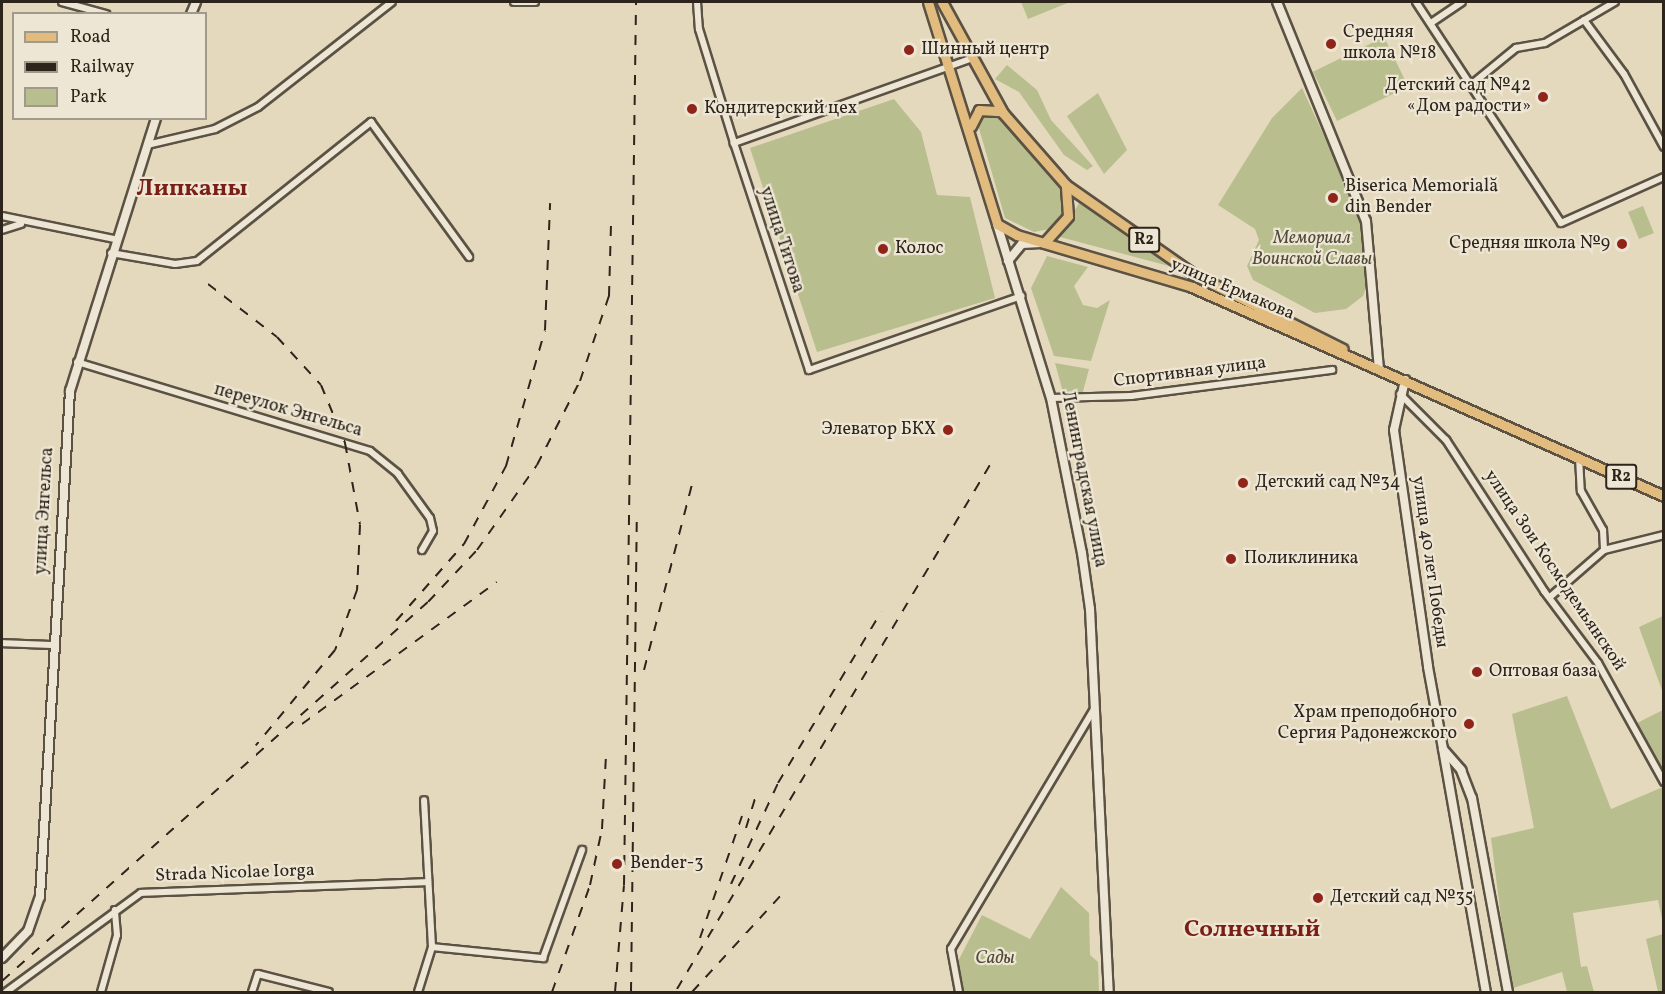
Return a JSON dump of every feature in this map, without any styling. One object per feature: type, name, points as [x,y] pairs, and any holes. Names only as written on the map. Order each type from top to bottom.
[{"type":"main road","points":[[928,2],[950,64],[997,224]]},
{"type":"main road","name":"улица Ермакова","points":[[942,2],[970,59],[1003,113],[1066,185],[1195,275],[1365,363]]},
{"type":"main road","points":[[970,133],[979,110],[1003,113]]},
{"type":"main road","points":[[1044,243],[1068,216],[1066,185]]},
{"type":"main road","name":"улица Ермакова","points":[[997,224],[1044,243],[1177,281],[1664,496]]},
{"type":"street","points":[[62,2],[99,12]]},
{"type":"street","points":[[147,145],[215,129],[258,107],[392,2]]},
{"type":"street","points":[[514,2],[535,2]]},
{"type":"street","points":[[697,2],[699,29],[734,143],[950,64],[970,59]]},
{"type":"street","points":[[1277,2],[1366,221],[1379,369]]},
{"type":"street","points":[[1416,2],[1472,84],[1504,138],[1561,223],[1664,177]]},
{"type":"street","points":[[1431,23],[1462,2]]},
{"type":"street","points":[[1472,84],[1516,48],[1545,43],[1615,2]]},
{"type":"street","points":[[1584,20],[1623,74],[1664,147]]},
{"type":"street","name":"улица Энгельса","points":[[2,958],[35,917],[55,645],[66,413],[77,362],[114,240],[155,120]]},
{"type":"street","points":[[111,252],[175,264],[197,261],[371,122],[469,257]]},
{"type":"street","name":"улица Титова","points":[[734,143],[809,370],[1021,296]]},
{"type":"street","points":[[2,216],[22,224],[114,240]]},
{"type":"street","points":[[2,230],[22,224]]},
{"type":"street","name":"Ленинградская улица","points":[[997,224],[1051,398],[1090,609],[1109,993]]},
{"type":"street","points":[[1008,261],[1022,244],[1044,243]]},
{"type":"street","name":"переулок Энгельса","points":[[77,362],[370,451],[398,474],[430,518],[433,531],[422,550]]},
{"type":"street","name":"Спортивная улица","points":[[1051,398],[1131,396],[1332,370]]},
{"type":"street","name":"улица 40 лет Победы","points":[[1405,380],[1399,393],[1394,423],[1400,480],[1443,749],[1486,993]]},
{"type":"street","name":"улица Зои Космодемьянской","points":[[1399,393],[1446,440],[1550,597],[1599,663],[1664,782]]},
{"type":"street","points":[[1579,457],[1581,491],[1603,530],[1604,550]]},
{"type":"street","points":[[1550,597],[1604,550],[1664,535]]},
{"type":"street","points":[[2,643],[55,645]]},
{"type":"street","points":[[959,993],[951,949],[1094,709]]},
{"type":"street","points":[[1443,749],[1461,770],[1472,798],[1508,993]]},
{"type":"street","points":[[418,993],[432,947],[424,800]]},
{"type":"street","points":[[432,947],[543,958],[582,850]]},
{"type":"street","name":"Strada Nicolae Iorga","points":[[6,993],[115,910],[141,893],[427,882]]},
{"type":"street","points":[[101,993],[117,935],[115,910]]},
{"type":"street","points":[[252,993],[258,974],[329,992]]},
{"type":"green space","points":[[1021,2],[1070,2],[1028,19]]},
{"type":"green space","points":[[1384,37],[1408,86],[1337,121],[1313,72]]},
{"type":"green space","points":[[1007,65],[1037,90],[1051,120],[1093,166],[1087,170],[1064,155],[1019,92],[995,79]]},
{"type":"green space","name":"Мемориал Воинской Славы","points":[[1302,88],[1363,220],[1369,281],[1363,296],[1346,309],[1315,313],[1253,280],[1247,266],[1259,240],[1255,229],[1218,205],[1272,118]]},
{"type":"green space","points":[[1098,93],[1127,150],[1104,174],[1067,116]]},
{"type":"green space","name":"Колос","points":[[894,99],[921,132],[937,195],[970,197],[995,298],[817,352],[750,148]]},
{"type":"green space","points":[[995,113],[1065,192],[1061,217],[1050,229],[1034,232],[1005,218],[978,125],[980,116]]},
{"type":"green space","points":[[1079,203],[1165,259],[1169,266],[1060,237]]},
{"type":"green space","points":[[1643,206],[1654,233],[1639,239],[1628,212]]},
{"type":"green space","points":[[1047,256],[1088,267],[1074,286],[1083,305],[1097,308],[1110,300],[1091,361],[1054,356],[1031,288]]},
{"type":"green space","points":[[1055,363],[1089,369],[1082,395],[1064,396]]},
{"type":"green space","points":[[1663,616],[1663,693],[1639,627]]},
{"type":"green space","points":[[1567,696],[1611,809],[1663,787],[1663,924],[1658,900],[1573,913],[1581,967],[1587,966],[1594,992],[1567,992],[1562,972],[1510,989],[1491,838],[1534,828],[1512,714]]},
{"type":"green space","points":[[1663,710],[1663,782],[1633,725]]},
{"type":"green space","name":"Сады","points":[[1061,887],[1089,913],[1090,955],[1098,962],[1099,992],[963,992],[955,967],[982,915],[1030,939]]},
{"type":"green space","points":[[1663,934],[1663,992],[1658,992],[1646,939]]},
{"type":"railway","points":[[615,992],[624,885],[636,2]]},
{"type":"railway","points":[[396,621],[464,544],[506,466],[545,330],[550,203]]},
{"type":"railway","points":[[2,981],[428,602],[477,550],[537,465],[580,381],[609,296],[611,224]]},
{"type":"railway","points":[[208,284],[277,337],[321,385],[345,443],[360,525],[357,590],[335,650],[256,745]]},
{"type":"railway","points":[[677,989],[991,463]]},
{"type":"railway","points":[[644,670],[694,476]]},
{"type":"railway","points":[[631,992],[637,521]]},
{"type":"railway","points":[[302,724],[497,582]]},
{"type":"railway","points":[[731,884],[778,783],[881,612]]},
{"type":"railway","points":[[552,992],[590,885],[602,829],[606,755]]},
{"type":"railway","points":[[746,828],[756,795]]},
{"type":"railway","points":[[700,938],[742,816]]},
{"type":"railway","points":[[692,992],[784,892]]},
{"type":"place","name":"Средняя школа №18","points":[[1331,44]]},
{"type":"place","name":"Шинный центр","points":[[909,50]]},
{"type":"place","name":"Детский сад №42 «Дом радости»","points":[[1543,97]]},
{"type":"place","name":"Кондитерский цех","points":[[692,109]]},
{"type":"place","name":"Biserica Memorială din Bender","points":[[1333,198]]},
{"type":"place","name":"Средняя школа №9","points":[[1622,244]]},
{"type":"place","name":"Колос","points":[[883,249]]},
{"type":"place","name":"Элеватор БКХ","points":[[948,430]]},
{"type":"place","name":"Детский сад №34","points":[[1243,483]]},
{"type":"place","name":"Поликлиника","points":[[1231,559]]},
{"type":"place","name":"Оптовая база","points":[[1477,672]]},
{"type":"place","name":"Храм преподобного Сергия Радонежского","points":[[1469,724]]},
{"type":"place","name":"Bender-3","points":[[617,864]]},
{"type":"place","name":"Детский сад №35","points":[[1318,898]]},
{"type":"district","name":"Липканы","points":[[192,190]]},
{"type":"district","name":"Солнечный","points":[[1252,931]]}]
